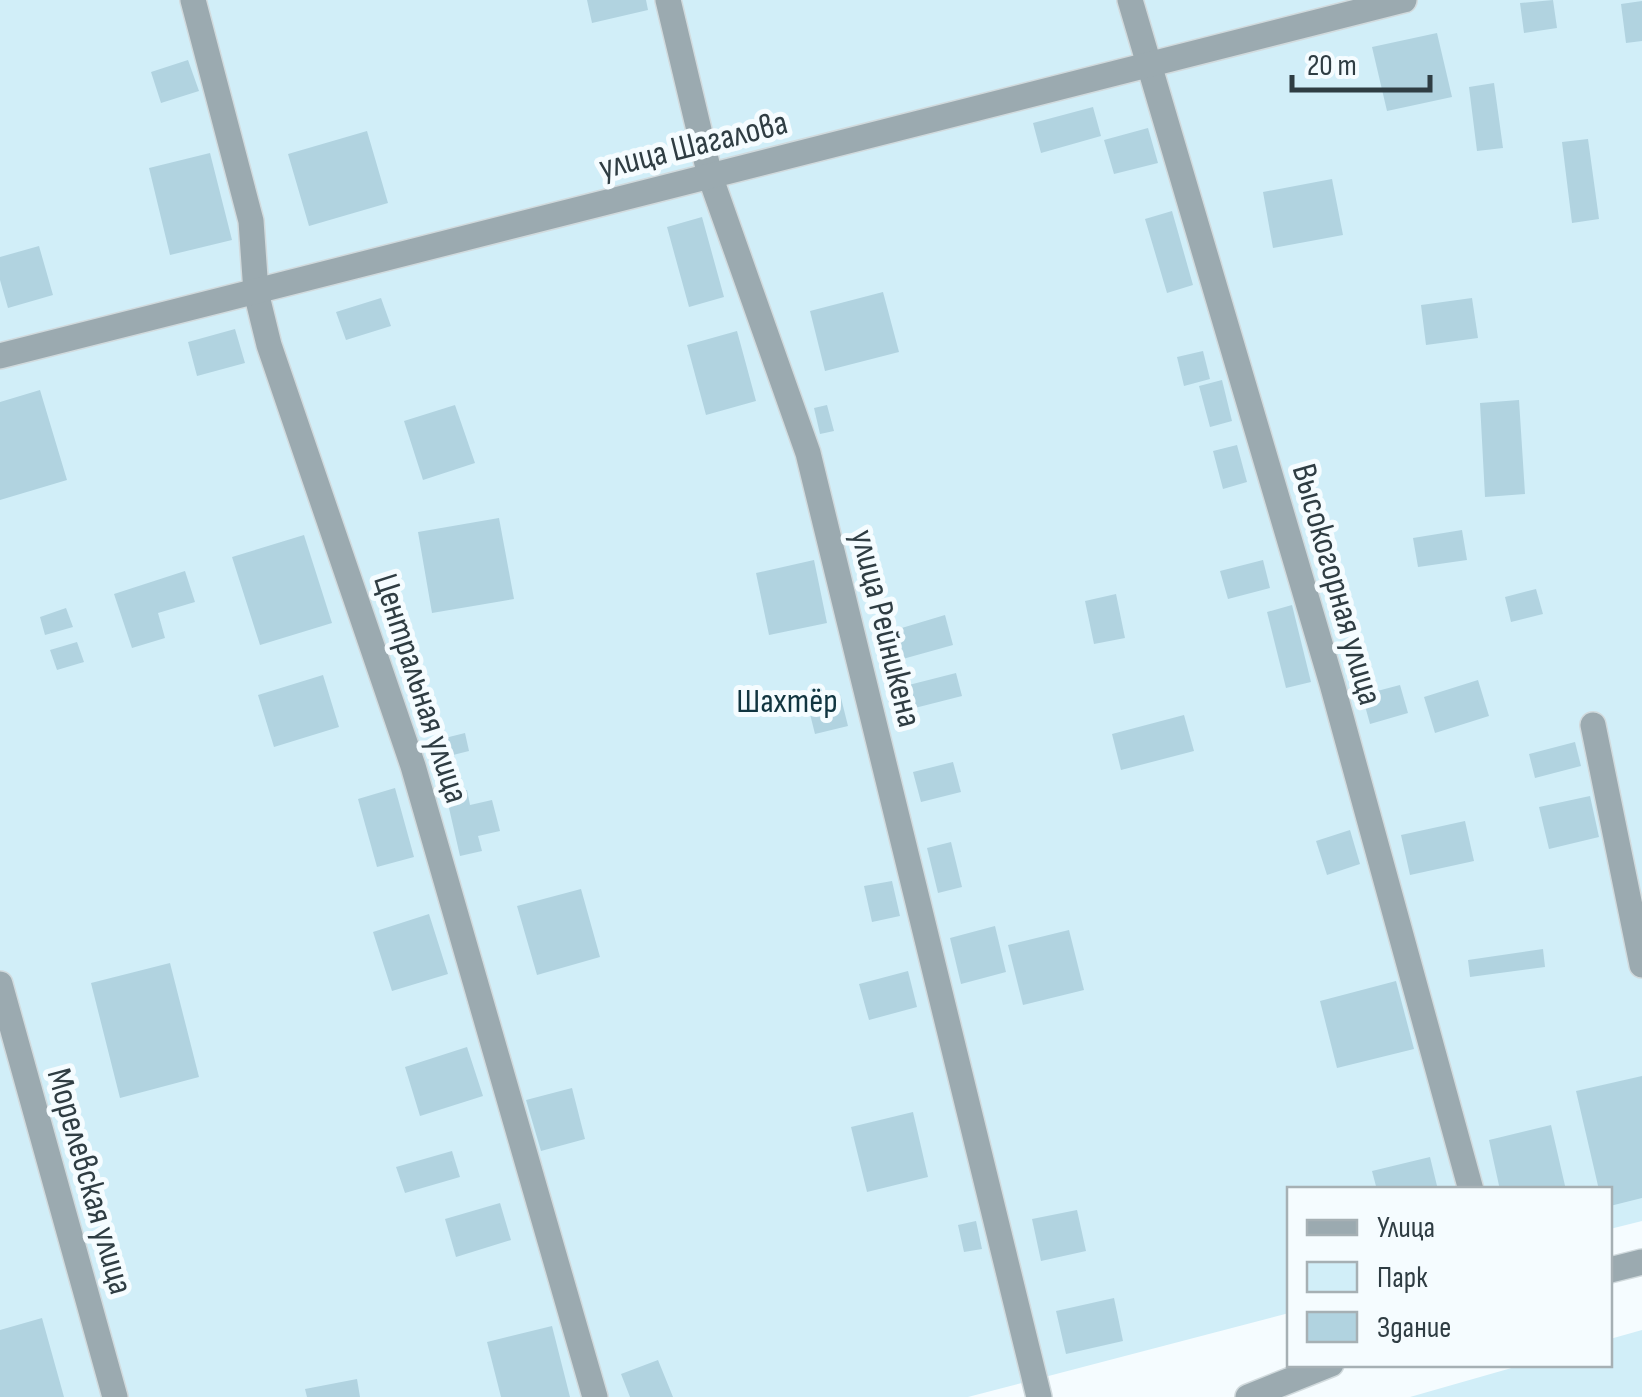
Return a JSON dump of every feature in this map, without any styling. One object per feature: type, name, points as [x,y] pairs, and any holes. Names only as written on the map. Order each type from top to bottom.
[{"type":"street","name":"Центральная улица","points":[[193,0],[251,221],[256,292],[270,346],[413,766],[595,1397]]},
{"type":"street","name":"улица Рейникена","points":[[668,0],[710,176],[808,453],[1039,1397]]},
{"type":"street","name":"Высокогорная улица","points":[[1130,0],[1332,684],[1470,1187]]},
{"type":"street","name":"улица Шагалова","points":[[0,356],[1404,0]]},
{"type":"street","points":[[1594,725],[1642,964]]},
{"type":"street","name":"Морелевская улица","points":[[0,984],[115,1397]]},
{"type":"street","points":[[1612,1270],[1642,1262]]},
{"type":"street","points":[[1248,1397],[1323,1367]]},
{"type":"green space","name":"Шахтёр","points":[[0,0],[1642,0],[1642,1221],[1612,1228],[1612,1187],[1287,1187],[1287,1314],[968,1397],[0,1397]]},
{"type":"green space","points":[[1642,1330],[1642,1397],[1410,1397],[1515,1367],[1612,1367],[1612,1338]]},
{"type":"building","points":[[587,0],[646,0],[648,10],[592,23]]},
{"type":"building","points":[[1553,0],[1557,28],[1524,33],[1520,3]]},
{"type":"building","points":[[1642,1],[1642,41],[1626,43],[1621,4]]},
{"type":"building","points":[[1437,33],[1452,97],[1387,111],[1372,47]]},
{"type":"building","points":[[188,60],[199,91],[161,103],[151,72]]},
{"type":"building","points":[[1494,83],[1503,148],[1477,151],[1469,87]]},
{"type":"building","points":[[1093,107],[1101,136],[1041,153],[1033,123]]},
{"type":"building","points":[[1148,128],[1158,163],[1114,174],[1104,140]]},
{"type":"building","points":[[367,131],[388,203],[309,226],[288,154]]},
{"type":"building","points":[[1588,139],[1599,219],[1572,223],[1562,142]]},
{"type":"building","points":[[210,153],[232,240],[170,255],[149,168]]},
{"type":"building","points":[[1332,179],[1343,235],[1273,248],[1263,192]]},
{"type":"building","points":[[1172,211],[1193,285],[1167,293],[1145,219]]},
{"type":"building","points":[[702,217],[724,297],[689,307],[667,227]]},
{"type":"building","points":[[39,246],[53,295],[8,308],[0,280],[0,257]]},
{"type":"building","points":[[883,292],[899,352],[825,371],[810,311]]},
{"type":"building","points":[[381,298],[391,326],[346,340],[336,312]]},
{"type":"building","points":[[1472,298],[1478,338],[1426,345],[1421,305]]},
{"type":"building","points":[[235,329],[245,363],[197,376],[188,342]]},
{"type":"building","points":[[737,331],[756,401],[706,415],[687,345]]},
{"type":"building","points":[[1203,351],[1210,379],[1184,386],[1177,357]]},
{"type":"building","points":[[1222,380],[1232,421],[1210,427],[1199,386]]},
{"type":"building","points":[[40,390],[67,480],[0,500],[0,402]]},
{"type":"building","points":[[1519,400],[1525,494],[1485,497],[1480,403]]},
{"type":"building","points":[[455,405],[475,463],[423,480],[404,421]]},
{"type":"building","points":[[827,405],[834,431],[820,434],[814,408]]},
{"type":"building","points":[[1237,445],[1247,482],[1223,489],[1213,451]]},
{"type":"building","points":[[499,518],[514,599],[432,613],[418,532]]},
{"type":"building","points":[[1462,530],[1467,560],[1418,567],[1413,538]]},
{"type":"building","points":[[304,535],[332,623],[260,645],[232,557]]},
{"type":"building","points":[[814,560],[827,623],[769,635],[756,573]]},
{"type":"building","points":[[1263,560],[1270,588],[1228,599],[1220,571]]},
{"type":"building","points":[[185,571],[195,602],[158,613],[165,638],[132,648],[114,594]]},
{"type":"building","points":[[1536,589],[1543,614],[1511,622],[1505,597]]},
{"type":"building","points":[[1116,594],[1125,638],[1094,644],[1085,601]]},
{"type":"building","points":[[1292,605],[1311,682],[1286,688],[1267,612]]},
{"type":"building","points":[[66,608],[73,627],[45,635],[40,617]]},
{"type":"building","points":[[945,615],[953,645],[892,662],[885,633]]},
{"type":"building","points":[[77,642],[84,662],[57,670],[50,650]]},
{"type":"building","points":[[956,673],[962,696],[903,711],[897,688]]},
{"type":"building","points":[[323,675],[339,727],[274,747],[258,695]]},
{"type":"building","points":[[1478,680],[1489,716],[1435,733],[1424,697]]},
{"type":"building","points":[[1400,685],[1408,713],[1370,724],[1362,695]]},
{"type":"building","points":[[840,694],[848,726],[815,734],[807,702]]},
{"type":"building","points":[[1184,715],[1194,751],[1121,770],[1112,734]]},
{"type":"building","points":[[465,733],[469,751],[429,761],[425,743]]},
{"type":"building","points":[[1575,742],[1581,766],[1535,778],[1529,754]]},
{"type":"building","points":[[953,762],[961,792],[921,802],[913,772]]},
{"type":"building","points":[[395,788],[414,857],[377,867],[358,799]]},
{"type":"building","points":[[467,790],[470,805],[492,800],[500,831],[478,836],[482,851],[460,856],[446,795]]},
{"type":"building","points":[[1590,796],[1599,837],[1549,849],[1539,807]]},
{"type":"building","points":[[1465,821],[1474,861],[1410,875],[1401,835]]},
{"type":"building","points":[[1350,830],[1360,864],[1327,875],[1316,841]]},
{"type":"building","points":[[951,842],[962,887],[938,893],[927,848]]},
{"type":"building","points":[[892,881],[900,916],[872,922],[864,886]]},
{"type":"building","points":[[581,889],[600,957],[537,975],[517,906]]},
{"type":"building","points":[[429,914],[448,974],[392,991],[373,932]]},
{"type":"building","points":[[995,926],[1006,972],[961,984],[950,938]]},
{"type":"building","points":[[1069,930],[1084,990],[1023,1005],[1008,945]]},
{"type":"building","points":[[1543,949],[1545,967],[1470,977],[1468,960]]},
{"type":"building","points":[[170,963],[199,1077],[120,1098],[91,983]]},
{"type":"building","points":[[908,971],[917,1007],[869,1020],[859,984]]},
{"type":"building","points":[[1396,981],[1414,1049],[1337,1068],[1320,1001]]},
{"type":"building","points":[[467,1047],[483,1096],[420,1116],[405,1067]]},
{"type":"building","points":[[1642,1076],[1642,1198],[1612,1206],[1612,1187],[1598,1187],[1576,1091]]},
{"type":"building","points":[[572,1088],[585,1139],[541,1151],[526,1100]]},
{"type":"building","points":[[913,1112],[928,1177],[867,1192],[851,1127]]},
{"type":"building","points":[[1551,1125],[1565,1187],[1499,1187],[1489,1140]]},
{"type":"building","points":[[452,1151],[460,1177],[405,1193],[396,1167]]},
{"type":"building","points":[[1430,1157],[1437,1187],[1376,1187],[1372,1171]]},
{"type":"building","points":[[500,1203],[511,1240],[456,1257],[445,1219]]},
{"type":"building","points":[[1077,1210],[1086,1251],[1041,1261],[1032,1219]]},
{"type":"building","points":[[976,1221],[982,1249],[964,1252],[958,1225]]},
{"type":"building","points":[[1114,1298],[1123,1341],[1066,1354],[1056,1311]]},
{"type":"building","points":[[42,1318],[64,1397],[0,1397],[0,1330]]},
{"type":"building","points":[[552,1326],[570,1397],[501,1397],[487,1342]]},
{"type":"building","points":[[658,1360],[673,1397],[630,1397],[621,1374]]},
{"type":"building","points":[[357,1379],[360,1397],[307,1397],[305,1389]]}]
